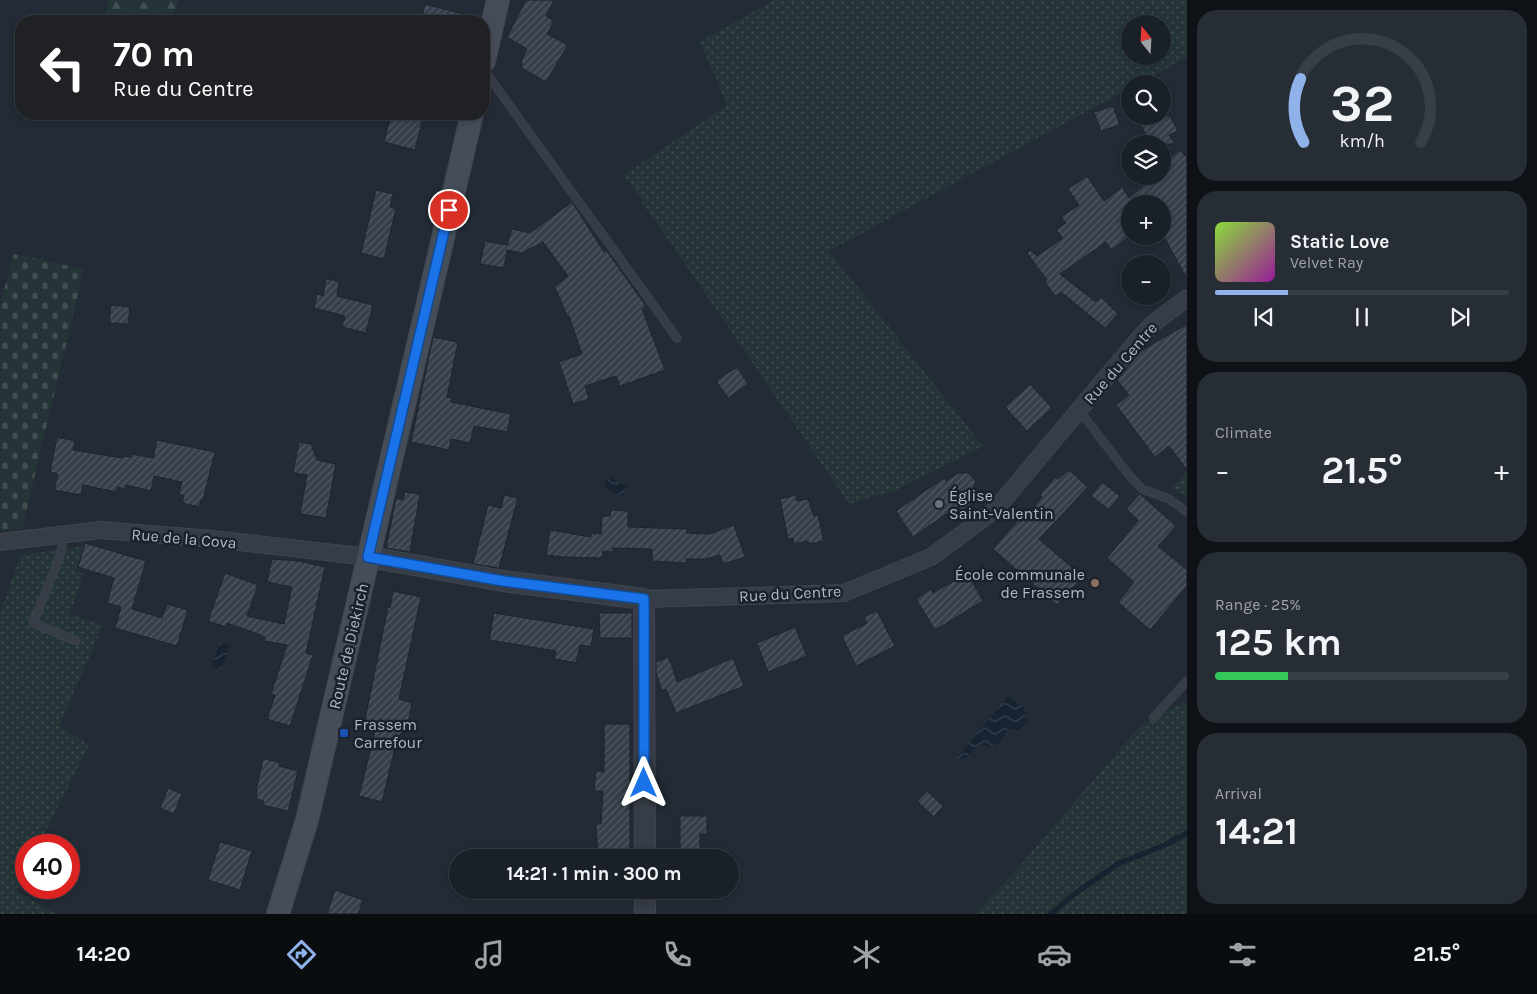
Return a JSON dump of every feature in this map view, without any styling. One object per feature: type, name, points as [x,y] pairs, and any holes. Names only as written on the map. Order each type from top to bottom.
[{"type":"main road","points":[[490,35],[498,0]]},
{"type":"main road","name":"Route de Diekirch","points":[[278,914],[307,820],[471,120]]},
{"type":"street","name":"Rue du Centre","points":[[368,557],[503,581],[644,599],[844,593],[931,557],[995,510],[1142,335],[1155,322],[1187,298]]},
{"type":"street","name":"Rue de la Cova","points":[[0,542],[101,530],[213,539],[368,557]]},
{"type":"street","points":[[644,599],[645,849]]},
{"type":"street","points":[[645,899],[645,914]]},
{"type":"lane","points":[[490,78],[677,338]]},
{"type":"lane","points":[[1080,410],[1128,474],[1142,489],[1168,499],[1187,512]]},
{"type":"lane","points":[[61,535],[62,547],[57,564],[33,622],[76,641]]},
{"type":"lane","points":[[1153,718],[1187,681]]},
{"type":"green space","points":[[110,0],[179,0],[173,15],[104,15]]},
{"type":"green space","points":[[774,0],[1187,0],[1187,57],[1154,75],[1121,75],[1121,93],[829,251],[983,446],[894,491],[849,504],[624,175],[727,105],[700,42]]},
{"type":"green space","points":[[14,254],[84,269],[22,529],[0,530],[0,305]]},
{"type":"green space","points":[[1187,471],[1187,496],[1172,488]]},
{"type":"green space","points":[[84,546],[76,570],[84,574],[70,614],[103,625],[59,727],[89,745],[44,834],[15,834],[15,899],[30,899],[56,914],[0,914],[0,612],[21,555]]},
{"type":"green space","points":[[1187,701],[1187,914],[975,914],[1012,875],[1140,726]]},
{"type":"water","points":[[610,477],[627,487],[621,497],[604,486],[604,481]]},
{"type":"water","points":[[220,642],[230,645],[221,670],[211,667]]},
{"type":"water","points":[[1008,696],[1023,707],[1028,721],[1019,730],[1008,729],[999,745],[980,746],[963,759],[956,759]]},
{"type":"building","points":[[526,0],[554,0],[546,16],[554,21],[547,34],[568,45],[546,82],[522,68],[521,61],[527,49],[507,37]]},
{"type":"building","points":[[425,4],[467,15],[422,15]]},
{"type":"building","points":[[1113,106],[1120,125],[1101,131],[1094,112]]},
{"type":"building","points":[[1171,118],[1178,131],[1169,135],[1146,135],[1141,125],[1171,125]]},
{"type":"building","points":[[390,120],[422,120],[415,150],[384,142]]},
{"type":"building","points":[[1180,150],[1187,158],[1187,279],[1169,245],[1171,245],[1171,195],[1133,195],[1144,185],[1171,185],[1171,157]]},
{"type":"building","points":[[1087,176],[1104,201],[1122,187],[1127,195],[1121,195],[1121,243],[1111,250],[1106,242],[1060,274],[1096,302],[1101,297],[1118,314],[1105,328],[1061,292],[1055,296],[1045,282],[1047,280],[1027,253],[1030,250],[1037,256],[1063,238],[1056,230],[1066,223],[1061,217],[1079,205],[1068,189]]},
{"type":"building","points":[[376,190],[393,194],[390,207],[396,209],[384,259],[361,253]]},
{"type":"building","points":[[572,202],[604,252],[606,250],[646,306],[642,309],[665,370],[620,386],[616,376],[585,386],[589,399],[573,404],[559,362],[582,354],[569,316],[567,316],[554,287],[568,276],[543,242],[522,253],[507,250],[504,268],[480,264],[485,241],[507,245],[512,229],[530,233]]},
{"type":"building","points":[[326,279],[339,281],[337,296],[373,305],[366,333],[342,327],[345,316],[314,308],[317,294],[323,296]]},
{"type":"building","points":[[111,305],[130,307],[128,324],[109,323]]},
{"type":"building","points":[[1187,324],[1187,470],[1169,446],[1155,457],[1116,405],[1129,395],[1117,380],[1141,351]]},
{"type":"building","points":[[433,337],[458,342],[447,397],[452,398],[451,402],[511,414],[507,432],[474,426],[470,443],[451,439],[449,450],[411,442]]},
{"type":"building","points":[[737,367],[748,384],[728,398],[716,381]]},
{"type":"building","points":[[1030,384],[1052,408],[1027,431],[1005,407]]},
{"type":"building","points":[[57,437],[75,441],[73,450],[122,458],[123,456],[131,457],[131,454],[153,458],[157,440],[215,452],[203,500],[201,500],[199,507],[182,503],[184,496],[179,494],[182,482],[154,476],[151,491],[126,485],[125,489],[118,487],[116,492],[83,485],[81,495],[54,490],[58,474],[50,472]]},
{"type":"building","points":[[299,442],[311,444],[317,460],[336,464],[326,518],[300,514],[307,475],[293,473]]},
{"type":"building","points":[[1069,470],[1088,487],[1039,539],[1083,577],[1057,605],[993,549],[1018,520],[1021,522],[1042,497],[1040,495],[1055,477],[1058,479]]},
{"type":"building","name":"Église Saint-Valentin","points":[[959,473],[969,473],[976,482],[971,494],[976,501],[962,511],[958,506],[913,537],[896,511],[944,478],[946,481]]},
{"type":"building","points":[[1102,482],[1120,496],[1109,510],[1091,496]]},
{"type":"building","points":[[405,492],[420,494],[410,552],[386,548],[396,498],[403,500]]},
{"type":"building","points":[[1140,494],[1176,526],[1158,546],[1187,570],[1187,586],[1150,630],[1118,602],[1134,582],[1107,558],[1138,520],[1126,509]]},
{"type":"building","points":[[504,495],[518,498],[499,568],[473,564],[488,505],[501,508]]},
{"type":"building","points":[[796,495],[797,501],[808,499],[814,516],[818,515],[824,541],[809,544],[808,541],[794,544],[793,538],[788,539],[780,499]]},
{"type":"building","points":[[611,510],[628,511],[628,527],[687,529],[687,533],[709,534],[734,525],[745,557],[723,564],[720,555],[706,559],[686,559],[686,563],[652,561],[652,549],[613,548],[613,552],[603,551],[602,558],[546,555],[550,530],[591,537],[591,533],[601,534],[602,516],[610,516]]},
{"type":"building","points":[[85,543],[146,561],[132,609],[162,618],[167,604],[188,610],[177,646],[115,628],[121,607],[107,603],[114,578],[78,567]]},
{"type":"building","points":[[272,559],[299,561],[325,567],[306,653],[313,655],[290,726],[267,719],[275,695],[271,694],[287,645],[264,641],[265,637],[261,635],[227,623],[226,627],[208,621],[225,573],[258,585],[247,616],[284,624],[292,587],[267,582]]},
{"type":"building","points":[[967,573],[983,601],[935,630],[916,599],[931,589],[933,593]]},
{"type":"building","points":[[393,591],[421,597],[399,699],[412,703],[407,729],[398,736],[382,802],[359,796],[376,727],[364,724]]},
{"type":"building","points":[[877,611],[895,646],[856,666],[842,636],[867,623],[864,617]]},
{"type":"building","points":[[494,613],[594,629],[591,647],[580,645],[576,663],[554,659],[556,651],[489,640]]},
{"type":"building","points":[[599,613],[632,613],[632,638],[600,638]]},
{"type":"building","points":[[795,627],[807,656],[768,672],[757,643]]},
{"type":"building","points":[[668,657],[677,682],[733,658],[744,686],[676,713],[666,689],[662,691],[656,673],[656,662]]},
{"type":"building","points":[[604,724],[630,724],[630,849],[597,849],[596,824],[601,824],[603,791],[594,791],[596,771],[604,772]]},
{"type":"building","points":[[263,759],[279,762],[279,766],[298,771],[288,811],[262,805],[264,801],[256,799]]},
{"type":"building","points":[[168,788],[182,794],[174,814],[160,808]]},
{"type":"building","points":[[927,791],[943,806],[934,817],[917,801]]},
{"type":"building","points":[[680,816],[707,816],[707,834],[700,834],[700,849],[680,849]]},
{"type":"building","points":[[220,842],[252,851],[240,890],[208,880]]},
{"type":"building","points":[[335,890],[363,900],[358,914],[327,914]]},
{"type":"waterway","points":[[1051,914],[1073,895],[1118,864],[1165,845],[1187,833]]},
{"type":"place","name":"Église Saint-Valentin","points":[[939,504]]},
{"type":"place","name":"École communale de Frassem","points":[[1095,583]]},
{"type":"place","name":"Frassem Carrefour","points":[[344,733]]},
{"type":"route","points":[[449,210],[368,557],[503,581],[644,599],[644,783]]}]
